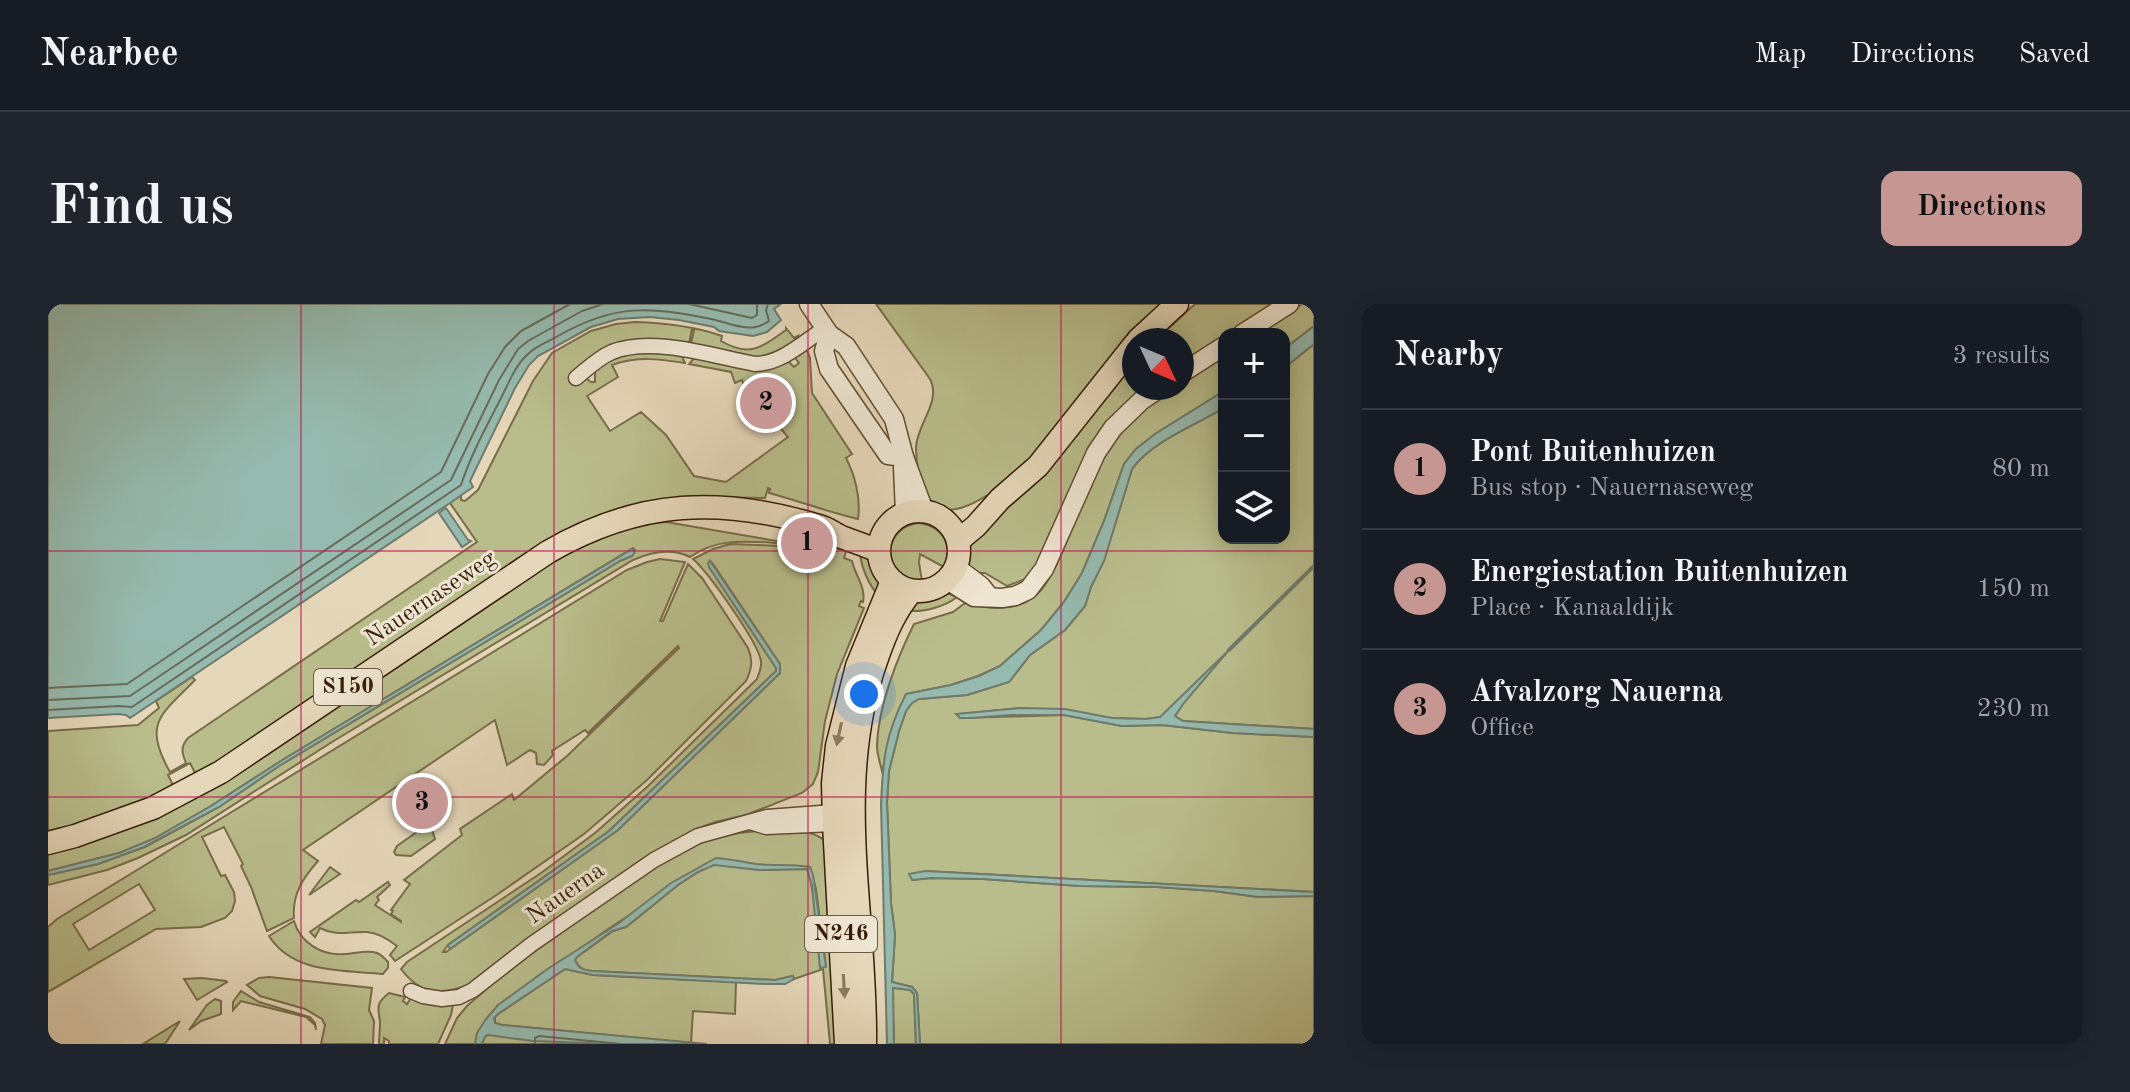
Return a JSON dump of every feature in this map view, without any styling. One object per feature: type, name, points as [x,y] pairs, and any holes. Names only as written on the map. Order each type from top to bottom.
[{"type":"main road","points":[[1151,328],[1177,304]]},
{"type":"main road","points":[[954,533],[1021,482],[1045,457],[1122,360]]},
{"type":"main road","name":"Nauernaseweg","points":[[48,843],[153,808],[221,772],[575,536],[639,514],[690,507],[725,507],[760,512],[825,528],[842,537],[880,543]]},
{"type":"main road","points":[[915,512],[937,515],[954,533],[959,553],[952,574],[927,591],[902,586],[880,563],[880,543],[889,524],[915,512]]},
{"type":"main road","name":"N246","points":[[865,1044],[840,818],[833,783],[837,746],[857,666],[902,586]]},
{"type":"main road","name":"N246","points":[[840,818],[846,1044]]},
{"type":"street","points":[[809,304],[827,331],[846,346],[894,419],[915,512]]},
{"type":"street","points":[[1251,328],[1289,304]]},
{"type":"street","points":[[576,378],[606,354],[639,345],[766,364],[827,331]]},
{"type":"street","points":[[827,331],[824,351],[829,369],[888,455],[904,457]]},
{"type":"street","points":[[1194,365],[1218,350]]},
{"type":"street","points":[[952,574],[974,597],[1002,598],[1028,590],[1044,569],[1096,453],[1113,428],[1142,400]]},
{"type":"street","name":"Nauerna","points":[[411,991],[442,999],[459,997],[473,990],[524,950],[665,852],[710,831],[780,815],[840,818]]},
{"type":"green space","points":[[876,304],[1162,304],[1142,328],[1122,328],[1122,352],[1033,459],[996,489],[964,507],[948,510],[936,507],[926,496],[922,485],[916,448],[933,396],[930,379]]},
{"type":"green space","points":[[1195,304],[1276,304],[1241,328],[1218,328],[1218,343],[1194,360],[1194,328],[1169,328]]},
{"type":"green space","points":[[1302,304],[1314,304],[1314,326],[1290,344],[1290,328],[1265,328]]},
{"type":"green space","points":[[635,322],[701,330],[722,336],[721,341],[740,349],[763,345],[786,328],[794,338],[798,336],[794,345],[767,360],[690,348],[692,329],[688,348],[638,343],[601,356],[572,377],[576,382],[584,377],[595,382],[595,367],[616,355],[636,350],[681,354],[685,363],[639,359],[612,365],[618,377],[587,396],[610,431],[641,412],[666,435],[694,476],[726,482],[788,437],[764,409],[781,400],[773,391],[755,400],[744,395],[747,394],[742,380],[735,383],[731,372],[689,364],[696,356],[757,368],[787,360],[794,367],[799,363],[795,358],[797,351],[807,350],[812,393],[852,454],[846,458],[856,487],[858,519],[769,493],[768,488],[765,498],[719,498],[652,504],[587,523],[533,552],[197,777],[190,763],[168,775],[175,789],[108,817],[48,836],[48,731],[138,725],[159,708],[156,701],[192,677],[195,680],[165,712],[157,731],[157,742],[170,772],[186,763],[182,750],[188,738],[477,542],[450,503],[461,495],[461,500],[465,501],[478,490],[533,381],[552,353],[591,331]]},
{"type":"green space","points":[[1314,344],[1314,729],[1183,721],[1175,716],[1183,704],[1161,717],[1146,719],[1021,708],[958,714],[961,718],[1064,715],[1122,726],[1162,725],[1314,737],[1314,892],[925,871],[912,880],[983,879],[1080,886],[1157,887],[1258,897],[1314,896],[1314,1044],[920,1044],[917,993],[912,987],[892,982],[895,935],[887,802],[889,771],[906,711],[919,699],[967,695],[1009,682],[1030,655],[1065,630],[1085,606],[1104,560],[1132,469],[1150,450],[1218,411],[1218,544],[1290,544],[1290,363]]},
{"type":"green space","points":[[1218,359],[1218,395],[1155,434],[1136,449],[1124,464],[1082,573],[1064,602],[1041,630],[1000,666],[951,685],[906,694],[882,771],[877,746],[881,715],[895,667],[914,624],[953,612],[965,603],[1001,608],[1019,605],[1035,596],[1051,576],[1105,454],[1120,434],[1156,400],[1194,400],[1194,375]]},
{"type":"green space","points":[[1122,373],[1122,400],[1134,400],[1124,407],[1034,570],[1025,579],[1007,586],[985,573],[976,573],[969,567],[967,548],[971,539],[1034,485]]},
{"type":"green space","points":[[666,522],[777,543],[732,542],[710,547],[690,557],[662,552],[633,560],[332,742],[186,835],[107,870],[48,885],[48,875],[98,864],[145,847],[219,807],[279,766],[632,556],[635,550],[633,548],[147,843],[48,871],[48,852],[87,842],[594,538],[643,524]]},
{"type":"green space","points":[[917,523],[939,532],[948,551],[944,567],[920,554],[922,581],[899,573],[890,555],[896,535]]},
{"type":"green space","points":[[730,544],[810,547],[815,551],[816,548],[847,549],[844,558],[852,561],[863,591],[863,602],[859,606],[864,608],[837,674],[813,784],[802,793],[746,815],[692,831],[644,859],[468,985],[439,991],[415,984],[401,969],[407,962],[541,873],[595,833],[647,787],[757,679],[761,668],[758,652],[720,592],[693,559]],"holes":[[[710,561],[780,664],[780,673],[618,830],[443,952],[448,945],[609,831],[776,671],[709,566]]]},
{"type":"green space","points":[[860,553],[872,562],[876,570],[881,584],[878,595],[866,576]]},
{"type":"green space","points":[[660,559],[685,562],[660,621],[663,621],[688,564],[702,578],[748,648],[751,668],[746,681],[647,780],[584,834],[395,961],[390,955],[397,946],[375,934],[338,933],[320,928],[315,937],[310,932],[388,882],[390,885],[377,897],[379,900],[375,905],[401,922],[391,914],[391,910],[410,884],[404,880],[462,835],[460,829],[512,794],[514,800],[567,756],[678,646],[588,733],[585,730],[552,751],[553,755],[544,765],[537,764],[536,753],[530,750],[507,765],[495,720],[303,850],[318,861],[300,887],[294,918],[267,931],[241,866],[243,864],[224,827],[202,837],[221,876],[225,875],[234,892],[232,911],[225,918],[201,927],[156,929],[48,992],[48,927],[57,919],[627,570]],"holes":[[[139,884],[155,910],[89,950],[73,924]]]},
{"type":"green space","points":[[947,593],[957,597],[935,608],[911,611],[914,602]]},
{"type":"green space","points":[[424,827],[432,830],[435,839],[411,856],[396,855],[397,846]]},
{"type":"green space","points":[[784,830],[809,833],[824,840],[840,1044],[830,1044],[823,969],[794,979],[793,976],[775,980],[592,971],[577,963],[577,957],[613,931],[626,927],[678,885],[714,864],[708,864],[608,929],[500,1007],[480,1033],[632,1044],[445,1044],[457,1018],[467,1006],[507,971],[658,864],[707,840],[738,833]],"holes":[[[716,864],[810,867],[816,889],[826,967],[807,869],[760,870]]]},
{"type":"green space","points":[[330,867],[340,874],[309,895]]},
{"type":"green space","points":[[294,921],[306,941],[320,950],[335,954],[373,952],[388,962],[388,968],[383,974],[336,970],[305,964],[291,957],[269,936]]},
{"type":"green space","points":[[565,969],[593,975],[736,982],[735,1014],[693,1011],[691,1043],[495,1023],[495,1016]]},
{"type":"green space","points":[[259,978],[372,988],[369,1010],[374,1021],[373,1044],[321,1044],[325,1025],[322,1019],[305,1009],[260,996],[247,985]]},
{"type":"green space","points":[[184,979],[227,982],[197,1000]]},
{"type":"green space","points":[[892,987],[910,990],[914,994],[916,1044],[894,1044]]},
{"type":"green space","points":[[241,991],[259,1002],[310,1017],[316,1030],[306,1017],[241,1001],[233,1010],[233,1002]]},
{"type":"green space","points":[[389,993],[405,997],[403,1001],[407,1004],[411,998],[431,1005],[453,1005],[438,1044],[389,1044],[384,1038],[384,1044],[379,1044],[378,1006]]},
{"type":"green space","points":[[215,999],[221,1001],[221,1014],[201,1021],[189,1030],[207,1005]]},
{"type":"green space","points":[[180,1021],[165,1044],[143,1044]]},
{"type":"water","points":[[48,304],[781,304],[774,309],[781,320],[767,332],[753,336],[650,317],[618,319],[591,327],[538,356],[529,365],[470,481],[473,487],[130,718],[119,714],[48,718]]},
{"type":"water","points":[[1314,326],[1314,344],[1290,363],[1290,344]]},
{"type":"water","points":[[1218,395],[1218,411],[1150,450],[1132,469],[1104,561],[1085,606],[1065,630],[1030,655],[1009,682],[967,695],[919,699],[906,711],[889,771],[887,802],[895,935],[892,982],[912,987],[917,993],[920,1044],[916,1044],[914,994],[910,990],[893,988],[894,1044],[887,1044],[881,804],[884,760],[899,709],[906,694],[951,685],[1000,666],[1041,630],[1082,573],[1124,464],[1136,449]]},
{"type":"water","points":[[446,508],[471,541],[462,547],[439,513]]},
{"type":"water","points":[[632,549],[635,552],[632,556],[279,766],[219,807],[144,847],[98,864],[48,875],[48,871],[119,853],[155,838]]},
{"type":"water","points":[[710,561],[780,664],[780,673],[618,830],[450,949],[448,945],[609,831],[776,671],[709,567]]},
{"type":"water","points":[[1229,650],[1175,716],[1183,721],[1314,729],[1314,737],[1162,725],[1122,726],[1064,715],[960,718],[956,714],[1021,708],[1065,709],[1112,718],[1160,717]]},
{"type":"water","points":[[716,858],[810,867],[826,967],[820,968],[812,886],[807,869],[760,870],[714,865],[678,885],[626,927],[612,931],[577,957],[578,965],[592,971],[775,980],[793,976],[794,979],[785,984],[765,984],[593,975],[565,969],[498,1014],[494,1018],[495,1023],[707,1044],[533,1041],[488,1035],[482,1044],[475,1044],[477,1033],[498,1005],[619,923],[671,883]]},
{"type":"water","points":[[925,871],[1314,892],[1314,896],[1258,897],[1157,887],[1080,886],[983,879],[912,880],[909,874]]},
{"type":"waterway","points":[[1229,650],[1314,566]]},
{"type":"place","name":"Energiestation Buitenhuizen","points":[[766,403]]},
{"type":"place","name":"Pont Buitenhuizen","points":[[807,543]]},
{"type":"place","name":"Afvalzorg Nauerna","points":[[422,803]]}]
